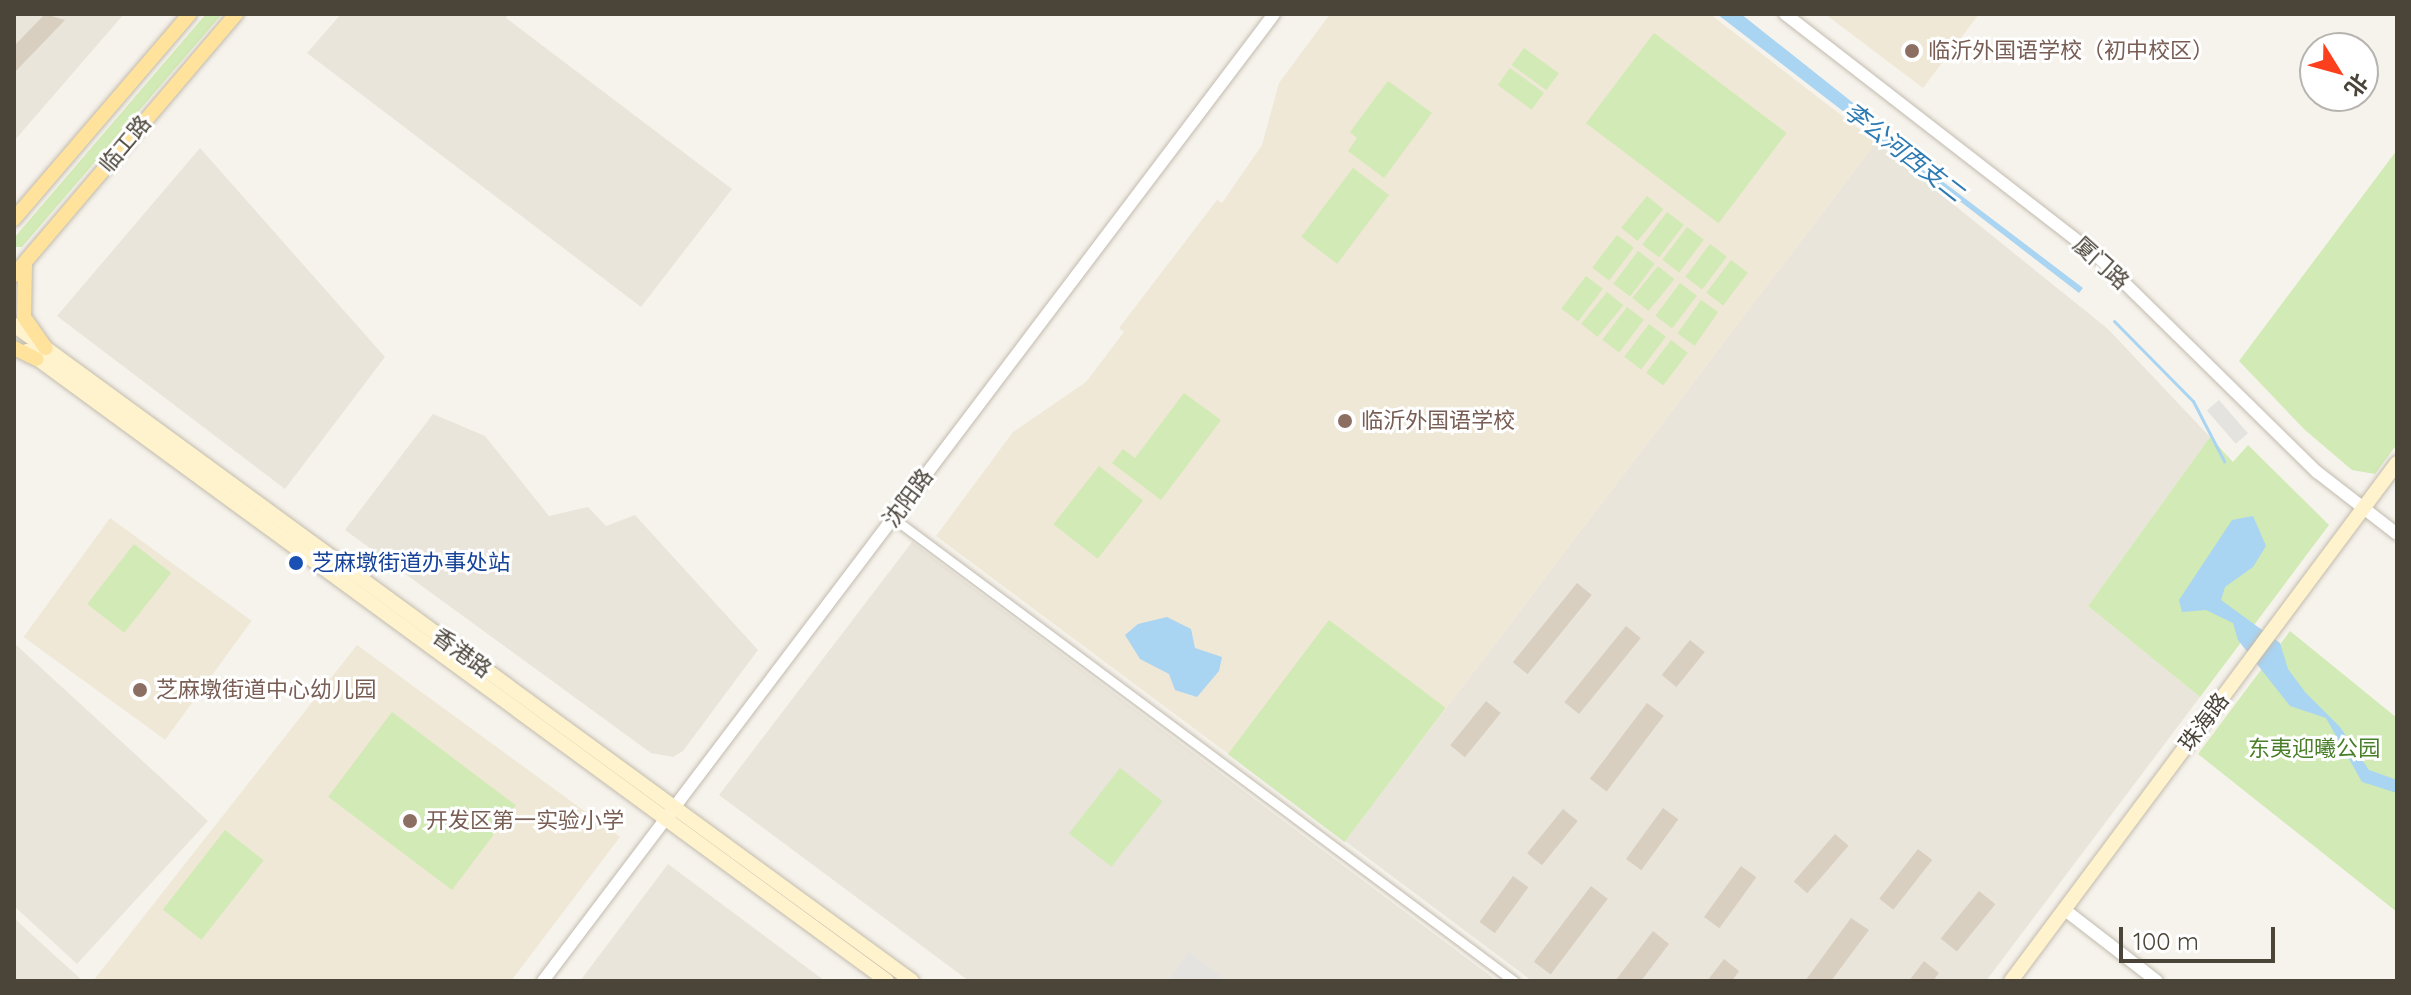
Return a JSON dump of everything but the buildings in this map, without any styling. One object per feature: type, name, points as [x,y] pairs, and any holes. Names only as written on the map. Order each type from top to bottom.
[{"type":"main road","name":"临工路","points":[[14,219],[190,14]]},
{"type":"main road","name":"临工路","points":[[14,275],[236,14]]},
{"type":"main road","points":[[27,260],[22,307],[42,353]]},
{"type":"main road","name":"香港路","points":[[14,325],[42,353],[670,813],[912,981]]},
{"type":"main road","name":"香港路","points":[[14,342],[42,353]]},
{"type":"main road","points":[[14,348],[42,353]]},
{"type":"main road","name":"珠海路","points":[[2011,981],[2397,463]]},
{"type":"main road","name":"香港路","points":[[670,813],[887,981]]},
{"type":"street","name":"沈阳路","points":[[543,981],[1274,14]]},
{"type":"street","name":"厦门路","points":[[1785,14],[2096,255],[2317,472],[2397,534]]},
{"type":"street","points":[[893,518],[1514,981]]},
{"type":"street","points":[[2065,910],[2157,981]]},
{"type":"shaded area","points":[[14,14],[124,14],[14,141]]},
{"type":"shaded area","points":[[341,14],[509,14],[506,18],[732,189],[641,307],[307,53]]},
{"type":"shaded area","name":"临沂外国语学校","points":[[1330,14],[1710,14],[1876,142],[1345,841],[936,536],[1013,432],[1086,382],[1124,332],[1119,328],[1217,200],[1222,203],[1262,145],[1279,83]]},
{"type":"shaded area","name":"临沂外国语学校（初中校区）","points":[[1825,14],[1979,14],[1923,88]]},
{"type":"shaded area","points":[[1876,142],[2108,329],[2210,437],[2088,606],[2200,697],[1986,981],[1532,981],[1345,841]]},
{"type":"shaded area","points":[[200,148],[385,357],[285,489],[57,316]]},
{"type":"shaded area","points":[[2219,400],[2248,433],[2236,444],[2207,410]]},
{"type":"shaded area","points":[[433,414],[485,436],[549,516],[588,507],[606,526],[635,515],[758,650],[683,751],[673,757],[651,753],[345,530]]},
{"type":"shaded area","name":"芝麻墩街道中心幼儿园","points":[[110,518],[252,621],[165,740],[24,637]]},
{"type":"shaded area","points":[[912,542],[1497,981],[969,981],[719,795]]},
{"type":"shaded area","points":[[14,643],[208,821],[77,964],[14,906]]},
{"type":"shaded area","name":"开发区第一实验小学","points":[[357,645],[620,837],[511,981],[93,981]]},
{"type":"shaded area","points":[[668,864],[825,981],[580,981]]},
{"type":"shaded area","points":[[14,918],[53,954],[83,981],[14,981]]},
{"type":"shaded area","points":[[1189,952],[1227,981],[1167,981]]},
{"type":"green space","points":[[206,14],[222,14],[22,247],[14,247],[14,238]]},
{"type":"green space","points":[[1654,33],[1787,133],[1719,223],[1586,123]]},
{"type":"green space","points":[[1524,48],[1559,73],[1546,90],[1512,65]]},
{"type":"green space","points":[[1510,68],[1544,93],[1532,110],[1498,85]]},
{"type":"green space","points":[[1388,81],[1432,113],[1384,178],[1348,151],[1357,138],[1350,132]]},
{"type":"green space","points":[[2397,150],[2397,444],[2375,474],[2352,470],[2305,430],[2239,361]]},
{"type":"green space","points":[[1353,168],[1389,195],[1337,264],[1301,237]]},
{"type":"green space","points":[[1647,196],[1663,209],[1638,241],[1621,228]]},
{"type":"green space","points":[[1667,212],[1684,225],[1659,257],[1642,245]]},
{"type":"green space","points":[[1687,227],[1704,240],[1679,272],[1662,260]]},
{"type":"green space","points":[[1617,235],[1634,248],[1609,280],[1592,268]]},
{"type":"green space","points":[[1710,244],[1727,257],[1702,289],[1685,277]]},
{"type":"green space","points":[[1638,251],[1655,264],[1630,296],[1613,284]]},
{"type":"green space","points":[[1731,260],[1748,273],[1723,305],[1706,293]]},
{"type":"green space","points":[[1658,266],[1674,279],[1649,311],[1632,298]]},
{"type":"green space","points":[[1586,276],[1603,289],[1578,321],[1561,309]]},
{"type":"green space","points":[[1680,283],[1697,296],[1672,328],[1655,316]]},
{"type":"green space","points":[[1607,292],[1623,305],[1598,337],[1581,324]]},
{"type":"green space","points":[[1701,300],[1718,312],[1695,346],[1677,334]]},
{"type":"green space","points":[[1627,307],[1644,320],[1619,352],[1602,340]]},
{"type":"green space","points":[[1649,324],[1666,337],[1641,369],[1624,357]]},
{"type":"green space","points":[[1671,340],[1688,353],[1663,385],[1646,373]]},
{"type":"green space","points":[[1184,393],[1221,420],[1161,500],[1112,463],[1123,449],[1135,458]]},
{"type":"green space","points":[[2210,437],[2233,462],[2248,445],[2329,525],[2200,697],[2088,606]]},
{"type":"green space","points":[[1099,466],[1143,500],[1098,559],[1053,524]]},
{"type":"green space","points":[[134,544],[171,573],[124,633],[87,604]]},
{"type":"green space","points":[[1329,620],[1446,708],[1344,842],[1228,754]]},
{"type":"green space","name":"东夷迎曦公园","points":[[2290,631],[2397,718],[2397,912],[2198,754]]},
{"type":"green space","points":[[392,712],[516,805],[452,890],[328,797]]},
{"type":"green space","points":[[1120,768],[1163,801],[1111,867],[1069,833]]},
{"type":"green space","points":[[225,830],[264,860],[201,940],[163,910]]},
{"type":"water","points":[[1717,14],[1741,14],[1886,129],[1909,156],[2083,288],[2079,293]]},
{"type":"water","points":[[2253,516],[2266,546],[2253,567],[2225,587],[2221,600],[2280,643],[2288,669],[2305,692],[2340,727],[2369,770],[2397,780],[2397,793],[2362,782],[2326,718],[2290,706],[2238,640],[2233,623],[2206,610],[2182,612],[2179,600],[2232,520]]},
{"type":"water","points":[[1167,617],[1191,629],[1195,648],[1222,657],[1219,671],[1197,697],[1175,690],[1169,674],[1140,659],[1125,635],[1138,624]]},
{"type":"waterway","name":"李公河西支二","points":[[2114,321],[2193,401],[2224,461]]},
{"type":"place","name":"临沂外国语学校（初中校区）","points":[[1912,51]]},
{"type":"place","name":"临沂外国语学校","points":[[1345,421]]},
{"type":"place","name":"芝麻墩街道办事处站","points":[[296,563]]},
{"type":"place","name":"芝麻墩街道中心幼儿园","points":[[140,690]]},
{"type":"place","name":"开发区第一实验小学","points":[[410,821]]}]
